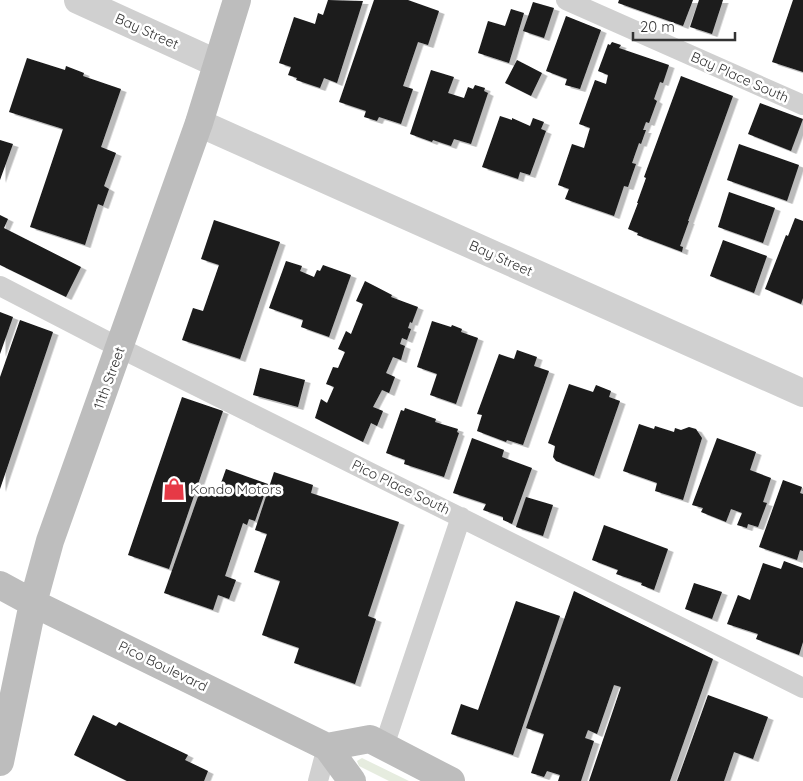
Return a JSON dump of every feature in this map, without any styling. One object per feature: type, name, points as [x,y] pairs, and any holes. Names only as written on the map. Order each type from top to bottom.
[{"type":"street","name":"Bay Street","points":[[78,0],[216,63]]},
{"type":"street","name":"11th Street","points":[[0,762],[34,603],[50,541],[199,123],[237,0]]},
{"type":"street","name":"Bay Street","points":[[199,123],[803,393]]},
{"type":"street","name":"Pico Boulevard","points":[[0,585],[327,747],[352,781]]},
{"type":"street","points":[[327,747],[370,739],[451,781]]},
{"type":"lane","name":"Bay Place South","points":[[566,0],[803,105]]},
{"type":"lane","name":"Pico Place South","points":[[0,286],[120,348],[803,688]]},
{"type":"lane","points":[[384,746],[460,517]]},
{"type":"lane","points":[[318,781],[327,747]]},
{"type":"shaded area","points":[[362,758],[409,781],[389,781],[359,766],[357,761]]},
{"type":"building","points":[[328,0],[363,1],[337,83],[324,78],[320,88],[296,80],[297,78],[288,75],[291,67],[279,63],[294,17],[315,24],[318,13],[323,15]]},
{"type":"building","points":[[374,0],[408,0],[439,11],[428,45],[418,42],[403,86],[413,89],[401,124],[379,117],[377,121],[364,117],[366,111],[339,102]]},
{"type":"building","points":[[619,0],[693,0],[683,26],[618,3]]},
{"type":"building","points":[[699,0],[723,0],[712,34],[690,27]]},
{"type":"building","points":[[793,0],[803,0],[803,72],[772,62]]},
{"type":"building","points":[[533,2],[554,8],[544,38],[523,31]]},
{"type":"building","points":[[511,9],[524,13],[509,63],[478,53],[488,21],[505,26]]},
{"type":"building","points":[[566,16],[601,30],[580,89],[565,85],[567,79],[546,71]]},
{"type":"building","points":[[612,42],[621,45],[619,48],[669,65],[663,83],[660,82],[654,99],[657,101],[649,123],[646,122],[643,130],[646,130],[632,163],[636,164],[628,187],[624,186],[614,216],[565,199],[569,189],[558,185],[572,144],[584,148],[590,128],[579,124],[595,80],[606,84],[608,75],[598,71],[608,44],[610,45]]},
{"type":"building","points":[[27,58],[65,70],[66,66],[84,73],[83,76],[121,89],[101,147],[116,153],[104,186],[109,189],[103,206],[98,204],[85,245],[30,227],[63,129],[9,112]]},
{"type":"building","points":[[517,60],[542,73],[531,96],[505,83]]},
{"type":"building","points":[[431,70],[454,77],[448,93],[464,98],[468,87],[473,89],[475,85],[485,88],[484,91],[488,93],[471,144],[454,139],[451,146],[410,134]]},
{"type":"building","points":[[681,76],[733,96],[688,221],[680,246],[683,247],[682,252],[637,235],[638,233],[628,229],[646,178],[644,177]]},
{"type":"building","points":[[760,103],[803,119],[791,151],[748,134]]},
{"type":"building","points":[[500,116],[512,120],[512,118],[530,126],[533,118],[544,122],[541,129],[546,131],[530,175],[520,172],[518,179],[482,167]]},
{"type":"building","points":[[0,140],[13,144],[0,180]]},
{"type":"building","points":[[739,144],[799,165],[787,201],[727,180]]},
{"type":"building","points":[[729,192],[775,208],[763,243],[718,227]]},
{"type":"building","points":[[0,215],[8,219],[4,228],[81,267],[66,297],[0,265]]},
{"type":"building","points":[[795,218],[803,221],[803,298],[801,304],[765,289],[786,235],[788,236]]},
{"type":"building","points":[[214,220],[280,242],[240,359],[182,340],[193,308],[203,311],[219,265],[201,259]]},
{"type":"building","points":[[723,240],[767,256],[754,293],[710,276]]},
{"type":"building","points":[[286,261],[302,266],[300,271],[314,277],[317,270],[320,271],[323,265],[351,275],[329,337],[301,327],[303,320],[269,308]]},
{"type":"building","points":[[365,281],[392,295],[391,297],[418,307],[408,328],[411,329],[407,340],[402,338],[400,344],[405,346],[401,360],[393,357],[386,373],[395,377],[389,393],[382,390],[373,407],[383,411],[377,426],[371,423],[363,442],[315,418],[321,399],[327,403],[334,387],[326,384],[333,367],[338,368],[345,352],[338,349],[346,331],[351,334],[363,304],[356,301]]},
{"type":"building","points":[[0,312],[13,317],[0,354]]},
{"type":"building","points":[[20,320],[53,332],[0,489],[0,377]]},
{"type":"building","points":[[432,321],[451,327],[452,325],[462,329],[461,332],[478,338],[456,404],[430,395],[437,374],[417,367]]},
{"type":"building","points":[[517,350],[537,357],[534,366],[549,371],[523,445],[507,440],[506,442],[477,431],[482,415],[477,414],[499,354],[514,359]]},
{"type":"building","points":[[260,368],[305,380],[298,407],[253,395]]},
{"type":"building","points":[[569,384],[593,392],[596,385],[611,391],[609,397],[620,401],[594,476],[556,461],[553,457],[555,446],[548,443]]},
{"type":"building","points":[[182,397],[223,411],[169,569],[128,555]]},
{"type":"building","points":[[405,408],[436,419],[435,422],[458,429],[457,432],[459,433],[444,477],[404,464],[405,460],[386,453],[401,410],[404,411]]},
{"type":"building","points":[[639,424],[654,429],[655,426],[674,432],[675,428],[681,430],[689,427],[696,429],[702,438],[683,500],[655,491],[657,483],[623,471]]},
{"type":"building","points":[[472,438],[504,450],[502,457],[532,468],[512,524],[503,520],[503,517],[483,510],[486,504],[453,493]]},
{"type":"building","points":[[717,438],[756,452],[750,470],[771,478],[763,502],[767,503],[758,527],[748,524],[747,528],[737,525],[742,513],[731,509],[726,522],[701,512],[703,508],[692,505]]},
{"type":"building","points":[[226,469],[268,484],[255,521],[249,519],[247,525],[243,523],[225,576],[236,580],[229,599],[218,595],[213,610],[164,593],[200,491],[216,497]]},
{"type":"building","points":[[274,472],[313,485],[311,493],[399,522],[368,616],[376,619],[355,684],[294,663],[299,648],[262,635],[280,581],[254,572],[267,534],[255,530]]},
{"type":"building","points":[[783,480],[802,487],[800,493],[803,494],[803,551],[800,550],[797,560],[759,547]]},
{"type":"building","points":[[526,497],[553,505],[543,536],[516,527]]},
{"type":"building","points":[[604,525],[668,549],[654,590],[641,585],[642,583],[616,574],[618,570],[592,560]]},
{"type":"building","points":[[784,561],[803,568],[803,642],[799,655],[756,639],[758,634],[727,624],[738,595],[750,600],[763,563],[781,569]]},
{"type":"building","points":[[694,583],[722,592],[712,619],[685,609]]},
{"type":"building","points":[[574,591],[713,659],[670,781],[589,781],[621,687],[614,685],[597,734],[588,730],[585,738],[594,741],[581,781],[558,781],[560,775],[547,771],[544,777],[531,773],[544,734],[526,728]]},
{"type":"building","points":[[516,601],[560,616],[513,755],[451,734],[461,704],[478,710]]},
{"type":"building","points":[[708,695],[768,717],[753,759],[734,752],[724,781],[677,781]]},
{"type":"building","points":[[93,715],[116,726],[119,722],[188,755],[185,760],[208,771],[204,781],[127,781],[74,755]]},
{"type":"place","name":"Kondo Motors","points":[[174,489]]}]
